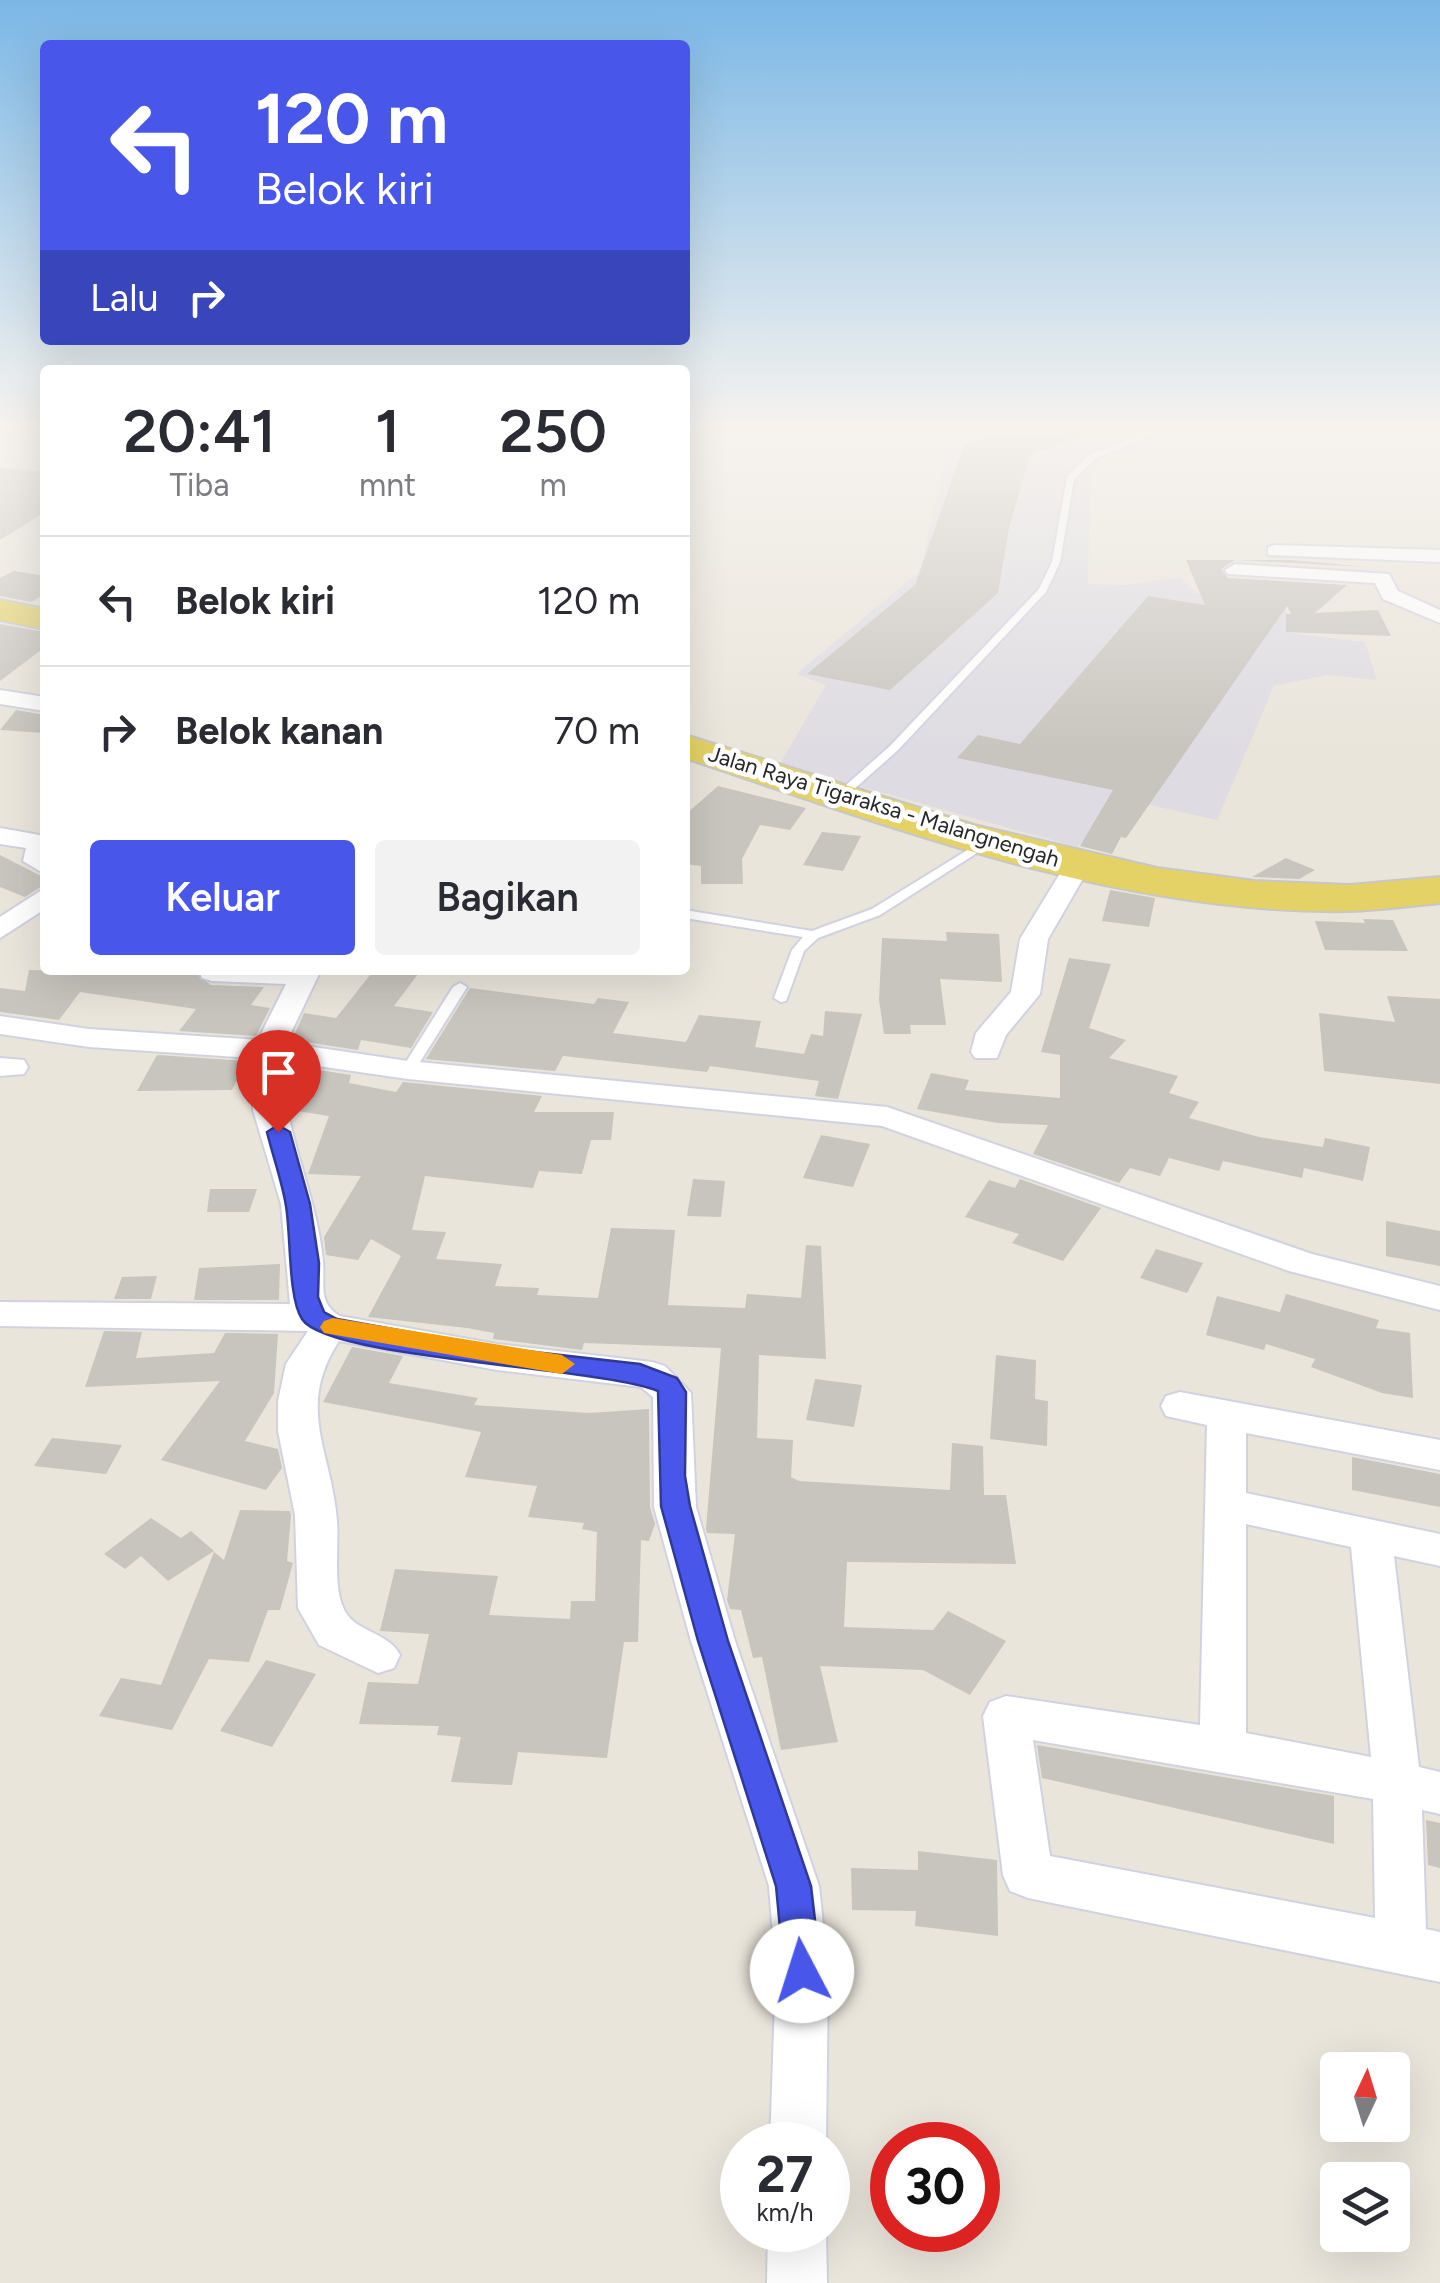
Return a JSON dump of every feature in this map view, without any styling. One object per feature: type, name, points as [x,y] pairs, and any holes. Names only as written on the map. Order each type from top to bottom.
[{"type":"main road","points":[[0,610],[40,618]]},
{"type":"main road","name":"Jalan Raya Tigaraksa - Malangnengah","points":[[690,752],[989,841],[1079,863],[1274,895],[1374,898],[1440,890]]},
{"type":"street","points":[[1261,550],[1440,556]]},
{"type":"street","points":[[1382,554],[1382,578],[1390,595],[1440,617]]},
{"type":"street","points":[[1236,570],[1382,578]]},
{"type":"street","points":[[0,697],[40,699]]},
{"type":"street","points":[[0,836],[40,848]]},
{"type":"street","points":[[986,1052],[991,1032],[1025,994],[1034,940],[1079,863]]},
{"type":"street","points":[[0,930],[40,900]]},
{"type":"street","points":[[305,975],[268,1050],[269,1110],[298,1204],[306,1263],[305,1297],[322,1322]]},
{"type":"street","points":[[0,1026],[108,1040],[268,1050],[408,1070],[887,1117],[1302,1263],[1440,1298]]},
{"type":"street","points":[[0,1314],[322,1322],[498,1358],[640,1373],[668,1385],[672,1392],[671,1476],[676,1506],[713,1641],[794,1886],[802,1971],[799,2122]]},
{"type":"street","points":[[322,1322],[297,1400],[298,1432],[316,1514],[322,1572],[320,1608],[335,1632],[378,1655]]},
{"type":"street","points":[[1180,1406],[1440,1455]]},
{"type":"street","points":[[1223,1748],[1227,1415]]},
{"type":"street","points":[[1225,1504],[1440,1550]]},
{"type":"street","points":[[1371,1538],[1418,1788],[1420,1952],[1028,1875],[1006,1716],[1223,1748],[1418,1788]]},
{"type":"street","points":[[797,2283],[798,2252]]},
{"type":"lane","points":[[840,796],[894,748],[1042,590],[1056,562],[1060,536]]},
{"type":"lane","points":[[780,998],[798,950],[813,934],[876,912],[989,841]]},
{"type":"lane","points":[[690,915],[813,934]]},
{"type":"lane","points":[[408,1070],[460,987]]},
{"type":"shaded area","points":[[928,536],[1089,536],[1088,584],[1125,585],[1180,577],[1195,593],[1285,595],[1288,633],[1365,642],[1377,680],[1327,675],[1274,686],[1217,820],[1128,800],[1077,847],[780,764],[826,685],[796,674],[920,571]]},
{"type":"building","points":[[932,536],[1008,536],[998,593],[890,690],[807,674],[915,585]]},
{"type":"building","points":[[1186,560],[1235,560],[1221,569],[1228,578],[1347,585],[1315,613],[1378,610],[1391,636],[1286,632],[1286,614],[1291,614],[1287,606],[1126,838],[1121,837],[1112,854],[1080,846],[1113,790],[957,758],[978,735],[1020,744],[1148,596],[1205,605]]},
{"type":"building","points":[[1235,560],[1292,560],[1367,567]]},
{"type":"building","points":[[14,571],[40,575],[40,597],[31,602],[0,596],[0,578]]},
{"type":"building","points":[[0,624],[40,631],[40,651],[0,681]]},
{"type":"building","points":[[16,710],[40,714],[40,733],[0,730]]},
{"type":"building","points":[[718,786],[806,808],[790,830],[760,825],[742,859],[743,884],[701,884],[701,866],[690,865],[690,811]]},
{"type":"building","points":[[822,832],[861,836],[843,871],[803,865]]},
{"type":"building","points":[[0,855],[40,875],[40,887],[25,897],[0,887]]},
{"type":"building","points":[[1286,858],[1315,870],[1299,879],[1252,877]]},
{"type":"building","points":[[1110,890],[1155,898],[1149,927],[1102,921]]},
{"type":"building","points":[[1363,919],[1393,920],[1408,951],[1325,950],[1315,921],[1365,923]]},
{"type":"building","points":[[946,932],[999,934],[1002,982],[940,979],[946,1025],[910,1025],[911,1034],[884,1034],[879,1000],[882,938],[947,941]]},
{"type":"building","points":[[1069,958],[1111,964],[1089,1028],[1126,1040],[1109,1058],[1178,1076],[1169,1093],[1199,1102],[1189,1118],[1259,1137],[1323,1147],[1325,1138],[1370,1147],[1363,1181],[1304,1168],[1302,1178],[1223,1161],[1219,1171],[1169,1158],[1160,1176],[1130,1168],[1119,1183],[1033,1154],[1048,1125],[998,1123],[917,1109],[931,1073],[969,1080],[965,1090],[1060,1098],[1060,1055],[1041,1052]]},
{"type":"building","points":[[29,970],[40,970],[40,975],[198,975],[211,985],[264,987],[251,1005],[270,1008],[256,1036],[179,1031],[196,1009],[80,992],[59,1020],[0,1012],[0,988],[25,991]]},
{"type":"building","points":[[370,975],[417,975],[394,1006],[433,1012],[411,1048],[361,1040],[358,1050],[292,1040],[304,1013],[336,1018]]},
{"type":"building","points":[[470,988],[594,1004],[598,998],[629,1002],[613,1033],[686,1042],[699,1015],[761,1021],[755,1047],[804,1054],[811,1034],[823,1036],[825,1011],[862,1014],[838,1099],[815,1096],[819,1081],[710,1066],[707,1072],[563,1056],[555,1071],[426,1059]]},
{"type":"building","points":[[1387,996],[1440,999],[1440,1084],[1324,1071],[1319,1013],[1395,1022]]},
{"type":"building","points":[[157,1055],[246,1061],[232,1090],[137,1091]]},
{"type":"building","points":[[287,1065],[351,1075],[349,1083],[396,1092],[403,1082],[542,1096],[534,1112],[614,1112],[611,1140],[591,1140],[582,1174],[539,1171],[533,1188],[425,1176],[412,1230],[446,1232],[436,1259],[502,1264],[495,1286],[539,1288],[537,1295],[598,1298],[611,1228],[675,1230],[668,1305],[745,1308],[747,1294],[801,1298],[806,1245],[821,1246],[826,1359],[759,1355],[757,1438],[793,1440],[791,1477],[799,1481],[950,1490],[952,1443],[983,1446],[984,1495],[1006,1495],[1016,1564],[847,1562],[844,1627],[933,1630],[948,1611],[1006,1641],[970,1695],[923,1670],[820,1666],[838,1742],[781,1750],[762,1657],[753,1658],[741,1610],[730,1609],[727,1600],[735,1534],[707,1533],[706,1529],[721,1348],[584,1343],[582,1350],[493,1339],[494,1333],[467,1328],[368,1317],[401,1256],[371,1239],[358,1260],[326,1255],[324,1237],[361,1176],[308,1174],[329,1116],[291,1110]]},
{"type":"building","points":[[821,1135],[870,1144],[853,1187],[803,1178]]},
{"type":"building","points":[[693,1179],[725,1181],[721,1217],[687,1216]]},
{"type":"building","points":[[1020,1179],[1101,1208],[1063,1261],[1012,1243],[1019,1234],[965,1217],[989,1180],[1015,1188]]},
{"type":"building","points":[[210,1189],[257,1189],[249,1212],[207,1212]]},
{"type":"building","points":[[1386,1221],[1440,1231],[1440,1266],[1386,1256]]},
{"type":"building","points":[[1156,1249],[1203,1263],[1187,1293],[1140,1278]]},
{"type":"building","points":[[280,1264],[279,1300],[194,1300],[199,1268]]},
{"type":"building","points":[[157,1276],[151,1299],[114,1299],[122,1277]]},
{"type":"building","points":[[1286,1294],[1379,1320],[1376,1328],[1410,1333],[1413,1398],[1382,1393],[1311,1367],[1315,1359],[1266,1344],[1264,1350],[1206,1335],[1217,1296],[1280,1312]]},
{"type":"building","points":[[104,1331],[142,1332],[136,1358],[214,1353],[225,1333],[278,1334],[274,1393],[245,1441],[278,1449],[282,1468],[266,1490],[161,1460],[220,1381],[85,1387]]},
{"type":"building","points":[[352,1347],[403,1356],[389,1383],[478,1398],[474,1405],[589,1413],[649,1409],[650,1507],[655,1524],[649,1541],[641,1540],[638,1642],[624,1642],[607,1758],[518,1752],[512,1785],[451,1782],[461,1737],[437,1735],[439,1726],[359,1724],[368,1682],[418,1684],[429,1634],[380,1631],[395,1569],[498,1576],[489,1615],[570,1619],[571,1601],[595,1601],[597,1532],[582,1529],[584,1523],[528,1517],[537,1486],[465,1477],[481,1432],[323,1402]]},
{"type":"building","points":[[996,1355],[1036,1360],[1035,1399],[1048,1401],[1047,1446],[990,1439]]},
{"type":"building","points":[[815,1379],[862,1385],[854,1427],[806,1420]]},
{"type":"building","points":[[52,1438],[122,1445],[106,1474],[34,1466]]},
{"type":"building","points":[[1352,1457],[1440,1474],[1440,1507],[1352,1490]]},
{"type":"building","points":[[240,1510],[290,1511],[291,1515],[287,1561],[293,1563],[280,1610],[268,1610],[249,1662],[209,1659],[172,1730],[99,1716],[121,1678],[161,1685],[214,1552],[224,1560]]},
{"type":"building","points":[[151,1518],[181,1538],[191,1531],[214,1551],[168,1581],[141,1556],[125,1569],[104,1554]]},
{"type":"building","points":[[266,1660],[316,1674],[272,1747],[220,1731]]},
{"type":"building","points":[[1037,1745],[1334,1796],[1334,1844],[1042,1778]]},
{"type":"building","points":[[1426,1820],[1440,1823],[1440,1868],[1428,1865]]},
{"type":"building","points":[[918,1851],[997,1860],[998,1936],[915,1926],[916,1911],[852,1910],[851,1868],[918,1870]]},
{"type":"slow traffic","points":[[333,1327],[498,1358],[562,1364]]},
{"type":"route","points":[[278,1132],[298,1204],[306,1263],[305,1297],[313,1317],[330,1326],[498,1358],[652,1375],[668,1385],[672,1392],[671,1476],[676,1506],[713,1641],[794,1886],[802,1971]]}]
